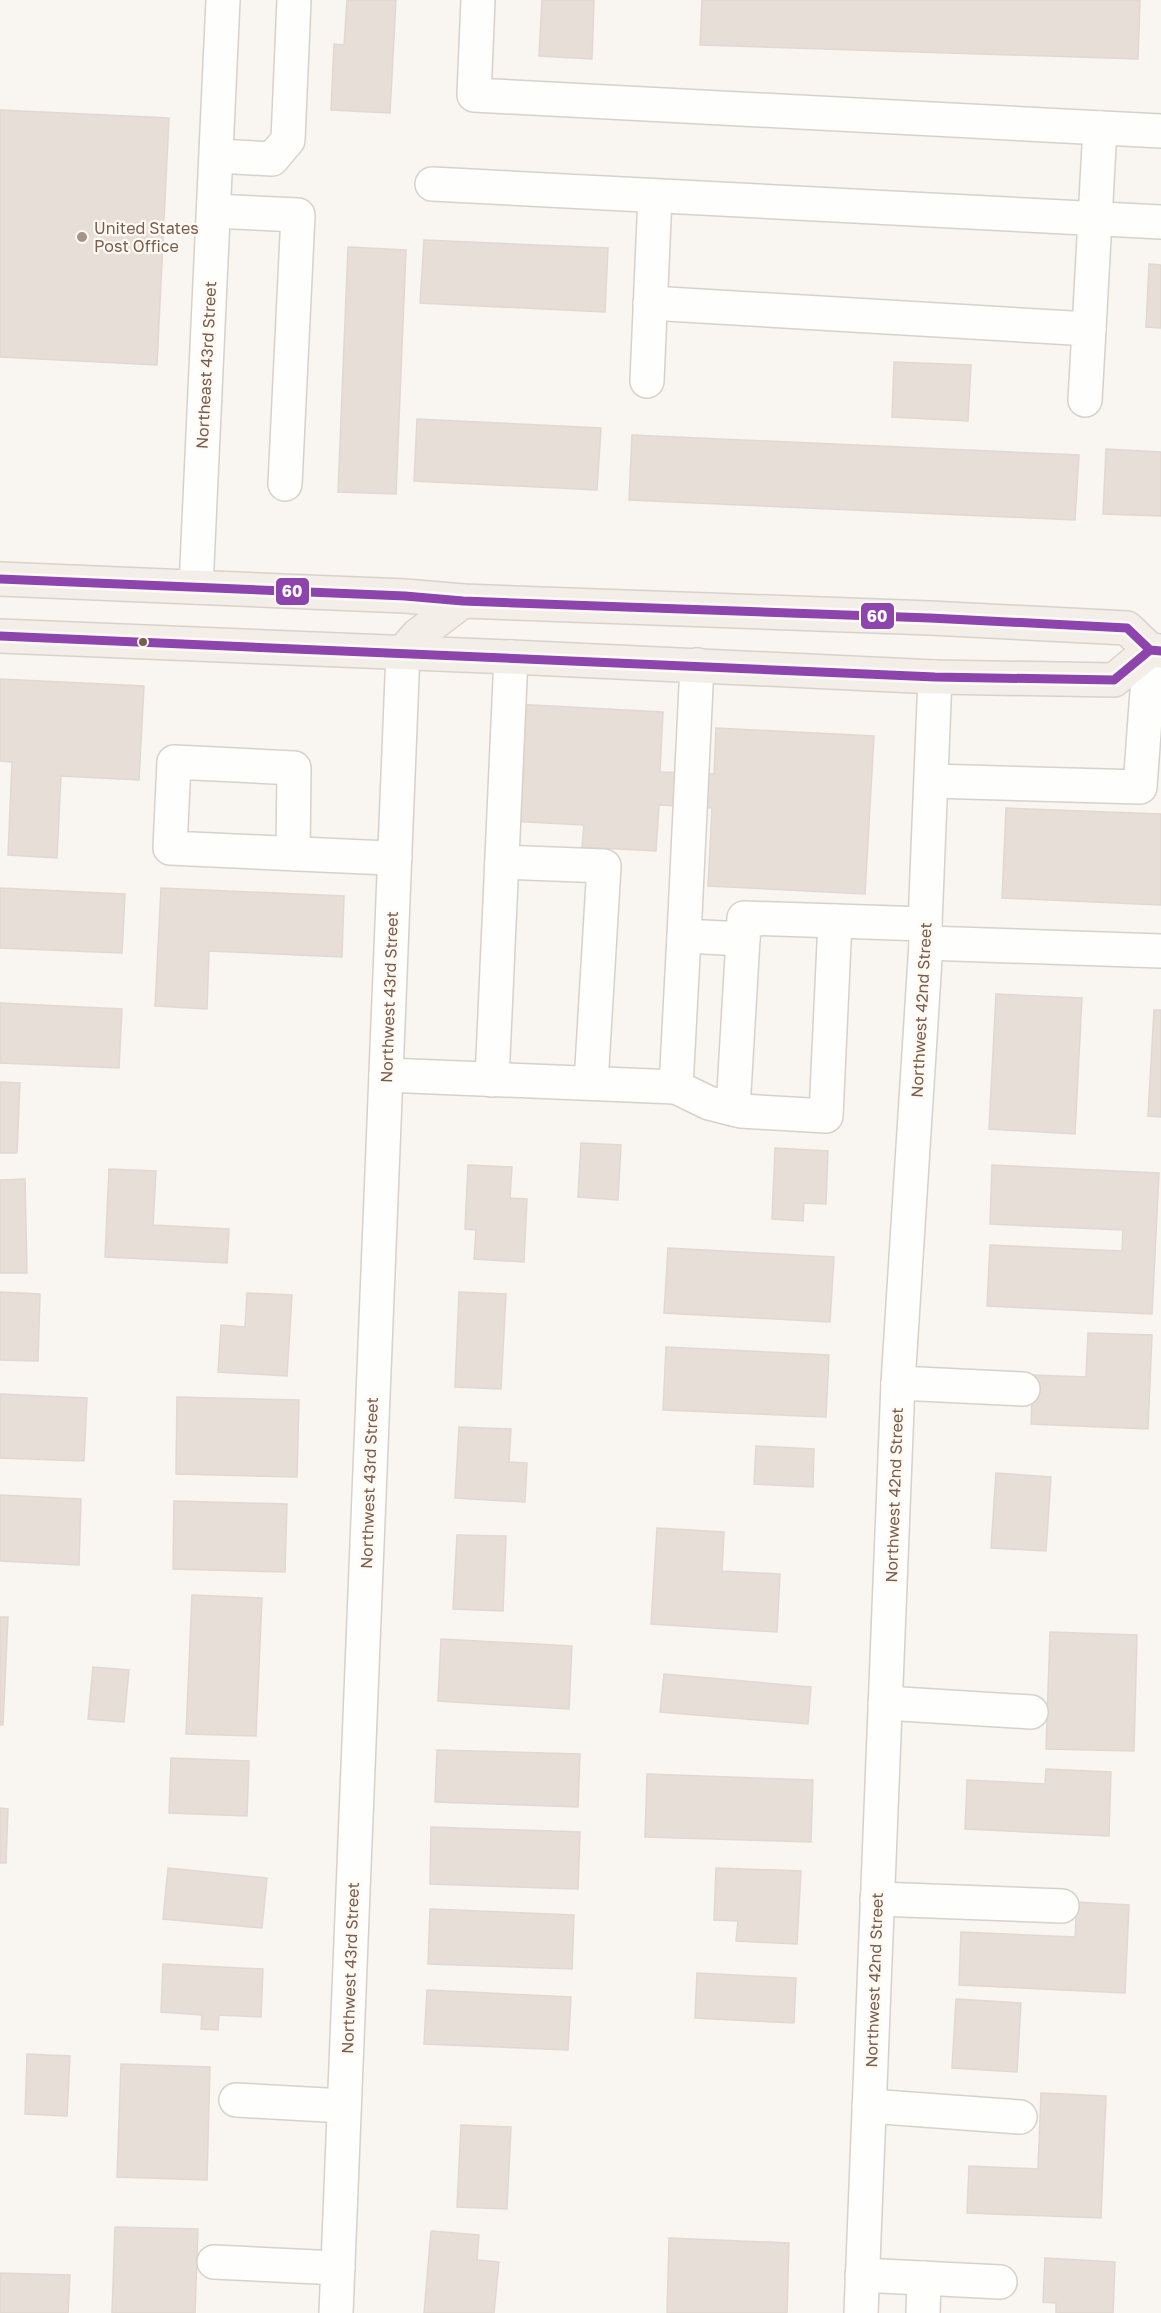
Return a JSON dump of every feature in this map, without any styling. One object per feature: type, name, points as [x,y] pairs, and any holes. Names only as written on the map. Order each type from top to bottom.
[{"type":"main road","points":[[0,579],[405,596],[463,601],[930,618],[1127,628],[1155,650],[1114,680],[935,677],[0,636]]},
{"type":"main road","points":[[403,652],[418,635],[463,601]]},
{"type":"street","name":"Northeast 43rd Street","points":[[196,587],[223,0]]},
{"type":"street","points":[[217,156],[272,159],[288,140],[294,0]]},
{"type":"street","points":[[478,0],[474,95],[1161,131]]},
{"type":"street","points":[[1085,400],[1100,128]]},
{"type":"street","points":[[432,184],[1161,222]]},
{"type":"street","points":[[647,381],[655,196]]},
{"type":"street","points":[[214,211],[298,214],[285,484]]},
{"type":"street","points":[[650,303],[1089,329]]},
{"type":"street","points":[[932,781],[1140,787],[1155,650]]},
{"type":"street","name":"Northwest 43rd Street","points":[[336,2313],[403,652]]},
{"type":"street","points":[[492,1080],[511,657]]},
{"type":"street","points":[[676,1087],[697,665]]},
{"type":"street","name":"Northwest 42nd Street","points":[[861,2313],[898,1383],[925,933],[935,677]]},
{"type":"street","points":[[293,854],[394,858]]},
{"type":"street","points":[[502,862],[604,866],[591,1083]]},
{"type":"street","points":[[733,1109],[744,918],[835,921],[925,933],[1161,951]]},
{"type":"street","points":[[386,1076],[676,1087],[709,1103],[733,1109],[826,1116],[835,921]]},
{"type":"street","points":[[684,936],[743,939]]},
{"type":"street","points":[[898,1383],[1023,1389]]},
{"type":"street","points":[[885,1703],[1030,1712]]},
{"type":"street","points":[[877,1899],[1062,1906]]},
{"type":"street","points":[[236,2100],[344,2106]]},
{"type":"street","points":[[869,2106],[1020,2117]]},
{"type":"street","points":[[214,2262],[338,2268]]},
{"type":"street","points":[[862,2275],[1000,2282]]},
{"type":"street","points":[[923,2313],[924,2278]]},
{"type":"building","points":[[347,0],[396,0],[390,113],[331,110],[334,44],[344,45]]},
{"type":"building","points":[[542,0],[594,0],[592,59],[539,56]]},
{"type":"building","points":[[702,0],[1140,0],[1138,59],[700,45]]},
{"type":"building","name":"United States Post Office","points":[[0,110],[169,118],[157,365],[0,357]]},
{"type":"building","points":[[424,240],[608,248],[605,312],[420,303]]},
{"type":"building","points":[[348,247],[406,250],[396,494],[338,492]]},
{"type":"building","points":[[1149,264],[1161,265],[1161,328],[1146,327]]},
{"type":"building","points":[[894,362],[971,365],[968,421],[892,417]]},
{"type":"building","points":[[417,419],[601,428],[597,490],[414,481]]},
{"type":"building","points":[[632,435],[1079,455],[1075,520],[629,500]]},
{"type":"building","points":[[1106,449],[1161,452],[1161,516],[1103,514]]},
{"type":"building","points":[[0,679],[144,686],[139,780],[61,776],[57,858],[8,855],[12,762],[0,761]]},
{"type":"building","points":[[514,704],[663,712],[660,772],[714,774],[716,728],[874,736],[865,894],[708,886],[712,808],[659,805],[656,851],[582,847],[584,825],[508,821]]},
{"type":"building","points":[[1006,808],[1161,814],[1161,905],[1002,898]]},
{"type":"building","points":[[0,888],[125,894],[122,953],[0,948]]},
{"type":"building","points":[[161,888],[344,896],[342,957],[209,951],[207,1009],[155,1006]]},
{"type":"building","points":[[996,994],[1082,998],[1075,1134],[989,1129]]},
{"type":"building","points":[[0,1003],[122,1009],[119,1068],[0,1063]]},
{"type":"building","points":[[1154,1010],[1161,1010],[1161,1117],[1148,1116]]},
{"type":"building","points":[[0,1082],[20,1083],[17,1153],[0,1153]]},
{"type":"building","points":[[581,1143],[621,1145],[618,1200],[578,1197]]},
{"type":"building","points":[[775,1148],[828,1151],[826,1204],[804,1203],[803,1221],[772,1219]]},
{"type":"building","points":[[468,1165],[512,1167],[510,1198],[527,1199],[524,1262],[474,1259],[476,1230],[465,1229]]},
{"type":"building","points":[[992,1165],[1159,1173],[1152,1314],[987,1306],[990,1245],[1122,1251],[1123,1230],[990,1224]]},
{"type":"building","points":[[109,1169],[156,1171],[153,1225],[229,1229],[227,1263],[105,1257]]},
{"type":"building","points":[[25,1179],[27,1273],[0,1273],[0,1180]]},
{"type":"building","points":[[668,1248],[834,1257],[830,1322],[664,1313]]},
{"type":"building","points":[[0,1292],[40,1294],[38,1361],[0,1360]]},
{"type":"building","points":[[459,1292],[506,1294],[501,1389],[455,1387]]},
{"type":"building","points":[[247,1293],[292,1295],[287,1376],[218,1372],[221,1325],[245,1327]]},
{"type":"building","points":[[1088,1333],[1152,1335],[1148,1429],[1031,1424],[1033,1375],[1086,1377]]},
{"type":"building","points":[[666,1347],[829,1355],[826,1417],[663,1410]]},
{"type":"building","points":[[0,1394],[87,1398],[84,1461],[0,1458]]},
{"type":"building","points":[[177,1397],[299,1400],[297,1477],[176,1474]]},
{"type":"building","points":[[459,1427],[511,1429],[509,1462],[527,1463],[525,1502],[455,1498]]},
{"type":"building","points":[[756,1446],[814,1449],[813,1487],[754,1484]]},
{"type":"building","points":[[996,1473],[1051,1477],[1046,1551],[991,1548]]},
{"type":"building","points":[[0,1495],[81,1499],[79,1565],[0,1561]]},
{"type":"building","points":[[174,1501],[287,1504],[285,1572],[173,1569]]},
{"type":"building","points":[[657,1528],[724,1532],[722,1571],[780,1574],[777,1632],[651,1624]]},
{"type":"building","points":[[457,1535],[506,1536],[503,1611],[453,1609]]},
{"type":"building","points":[[192,1595],[262,1598],[256,1736],[186,1734]]},
{"type":"building","points":[[0,1617],[8,1617],[3,1725],[0,1725]]},
{"type":"building","points":[[1050,1632],[1137,1635],[1134,1751],[1046,1749]]},
{"type":"building","points":[[441,1639],[572,1646],[569,1709],[438,1701]]},
{"type":"building","points":[[93,1667],[129,1670],[124,1722],[88,1719]]},
{"type":"building","points":[[664,1674],[811,1687],[808,1724],[660,1712]]},
{"type":"building","points":[[437,1750],[580,1754],[578,1807],[435,1802]]},
{"type":"building","points":[[171,1758],[249,1761],[247,1816],[169,1813]]},
{"type":"building","points":[[1046,1769],[1111,1772],[1109,1836],[965,1829],[967,1780],[1045,1784]]},
{"type":"building","points":[[647,1774],[813,1780],[811,1842],[645,1837]]},
{"type":"building","points":[[0,1808],[8,1809],[6,1863],[0,1863]]},
{"type":"building","points":[[431,1827],[580,1832],[578,1889],[430,1884]]},
{"type":"building","points":[[168,1868],[267,1878],[262,1928],[163,1919]]},
{"type":"building","points":[[716,1868],[801,1871],[797,1944],[736,1941],[738,1921],[714,1920]]},
{"type":"building","points":[[1077,1902],[1129,1905],[1125,1993],[959,1985],[961,1932],[1075,1937]]},
{"type":"building","points":[[430,1909],[574,1915],[572,1969],[428,1964]]},
{"type":"building","points":[[163,1964],[263,1969],[261,2017],[219,2015],[218,2030],[201,2029],[202,2015],[161,2012]]},
{"type":"building","points":[[697,1973],[796,1978],[794,2023],[695,2018]]},
{"type":"building","points":[[427,1990],[571,1997],[568,2050],[424,2044]]},
{"type":"building","points":[[956,1999],[1021,2003],[1017,2072],[952,2068]]},
{"type":"building","points":[[27,2054],[70,2056],[67,2116],[25,2114]]},
{"type":"building","points":[[121,2064],[210,2067],[207,2180],[117,2177]]},
{"type":"building","points":[[1041,2093],[1106,2096],[1101,2218],[967,2213],[969,2166],[1038,2169]]},
{"type":"building","points":[[461,2125],[511,2127],[507,2209],[457,2207]]},
{"type":"building","points":[[115,2227],[198,2229],[195,2313],[112,2313]]},
{"type":"building","points":[[431,2231],[479,2235],[477,2260],[499,2262],[494,2313],[424,2313]]},
{"type":"building","points":[[669,2238],[789,2243],[787,2313],[667,2313]]},
{"type":"building","points":[[1045,2258],[1115,2262],[1113,2313],[1056,2313],[1056,2303],[1043,2302]]},
{"type":"building","points":[[0,2273],[70,2275],[68,2313],[0,2313]]},
{"type":"transit line","name":"60","points":[[0,579],[405,596],[463,601],[930,618],[1127,628],[1150,650],[1161,651]]},
{"type":"transit line","name":"60","points":[[0,636],[935,677],[1114,680],[1150,650]]},
{"type":"place","name":"United States Post Office","points":[[82,237]]}]
